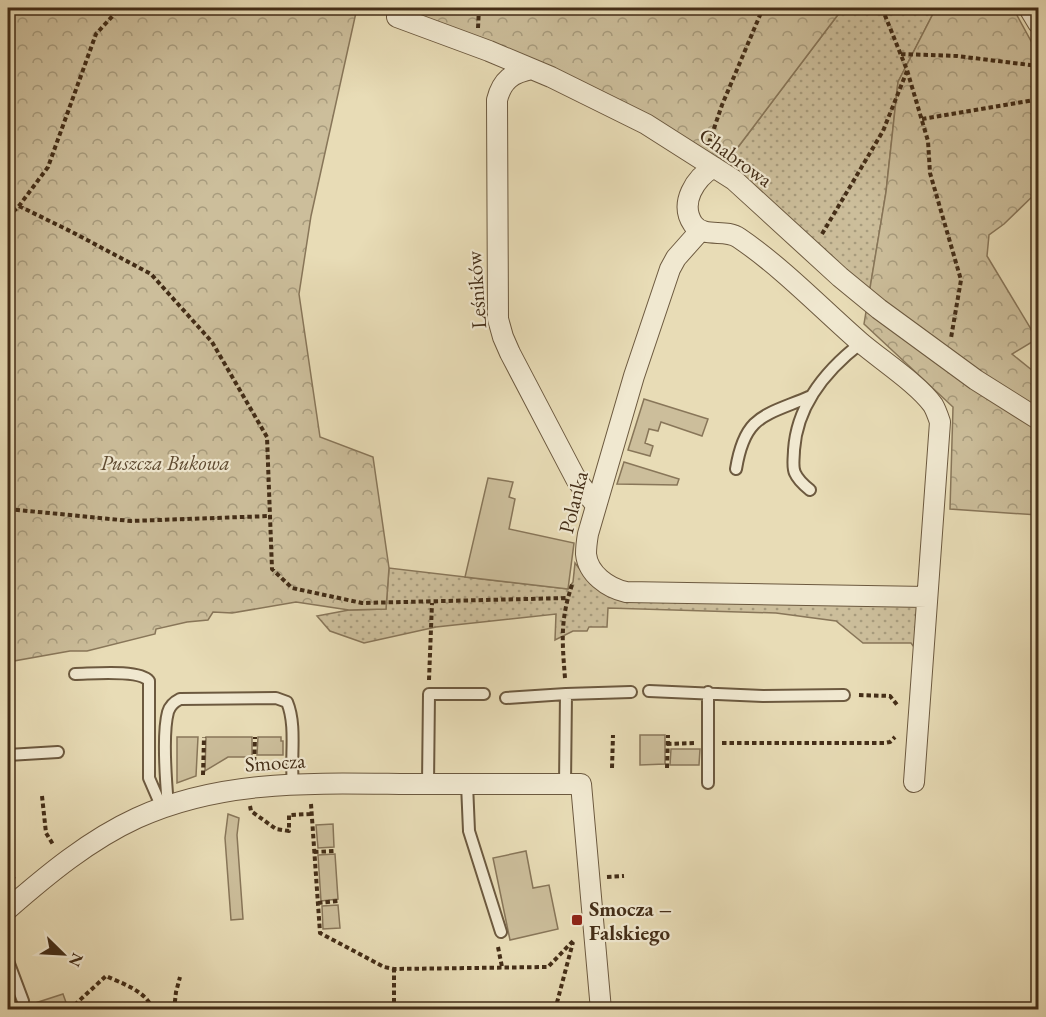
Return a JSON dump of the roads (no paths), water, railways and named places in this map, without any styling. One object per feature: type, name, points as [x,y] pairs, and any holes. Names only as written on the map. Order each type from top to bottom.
[{"type":"street","points":[[1029,8],[1038,23]]},
{"type":"street","name":"Chabrowa","points":[[397,17],[532,69],[646,124],[744,188],[879,309],[947,359],[1038,419]]},
{"type":"street","name":"Leśników","points":[[532,69],[519,71],[508,78],[497,100],[498,319],[510,353],[576,479],[595,504]]},
{"type":"street","points":[[709,164],[692,188],[689,197],[690,218],[700,231],[726,232],[739,238],[774,265],[921,393],[934,406],[940,422],[914,782]]},
{"type":"street","name":"Polanka","points":[[700,231],[676,258],[665,280],[595,504],[586,555],[592,570],[602,582],[626,592],[927,597]]},
{"type":"street","name":"Smocza","points":[[8,909],[63,863],[100,838],[136,818],[193,797],[226,790],[251,780],[301,783],[573,784]]},
{"type":"street","points":[[573,784],[601,1010]]},
{"type":"lane","points":[[810,490],[795,473],[797,427],[811,396],[826,374],[861,343]]},
{"type":"lane","points":[[736,469],[739,448],[753,423],[811,396]]},
{"type":"lane","points":[[75,674],[141,675],[149,681],[149,778],[165,807]]},
{"type":"lane","points":[[648,691],[763,696],[844,695]]},
{"type":"lane","points":[[506,698],[566,693],[631,692]]},
{"type":"lane","points":[[708,692],[708,783]]},
{"type":"lane","points":[[566,693],[573,784]]},
{"type":"lane","points":[[428,784],[429,694],[484,694]]},
{"type":"lane","points":[[165,807],[168,713],[171,705],[180,699],[276,698],[287,702],[292,729],[291,769],[301,783]]},
{"type":"lane","points":[[8,755],[58,752]]},
{"type":"lane","points":[[467,784],[469,831],[501,932]]},
{"type":"lane","points":[[8,961],[23,1001]]},
{"type":"place","name":"Smocza – Falskiego","points":[[577,920]]},
{"type":"park label","name":"Puszcza Bukowa","points":[[165,462]]}]
